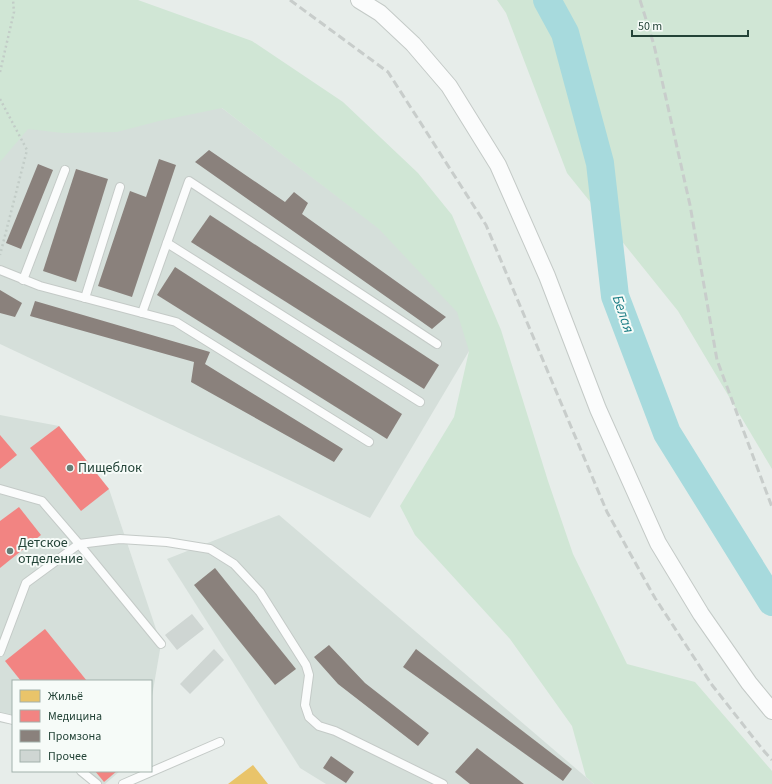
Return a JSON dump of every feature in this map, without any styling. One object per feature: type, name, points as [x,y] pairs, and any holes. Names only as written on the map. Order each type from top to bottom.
[{"type":"street","points":[[359,0],[380,13],[413,44],[444,80],[498,165],[547,276],[598,410],[658,543],[701,614],[749,683],[772,711]]},
{"type":"lane","points":[[24,280],[65,170]]},
{"type":"lane","points":[[142,313],[189,181],[437,344]]},
{"type":"lane","points":[[85,298],[120,187]]},
{"type":"lane","points":[[167,243],[420,402]]},
{"type":"lane","points":[[0,270],[40,286],[176,322],[369,442]]},
{"type":"lane","points":[[0,489],[42,502],[80,544],[160,644]]},
{"type":"lane","points":[[0,652],[26,584],[80,544],[120,539],[167,542],[210,549],[234,564],[260,592],[306,665],[308,675],[305,705],[310,717],[319,726],[335,731],[443,784]]},
{"type":"lane","points":[[0,717],[12,720]]},
{"type":"lane","points":[[152,771],[220,742]]},
{"type":"lane","points":[[82,772],[97,784]]},
{"type":"lane","points":[[123,784],[151,772]]},
{"type":"path","points":[[0,72],[14,12],[13,0]]},
{"type":"path","points":[[0,99],[27,150],[0,255]]},
{"type":"shaded area","points":[[0,84],[222,108],[491,314],[370,518],[0,344]]},
{"type":"shaded area","points":[[0,415],[59,426],[109,489],[161,644],[152,696],[152,680],[12,680],[12,720],[0,717]]},
{"type":"shaded area","points":[[279,515],[594,784],[326,784],[300,768],[167,559]]},
{"type":"shaded area","points":[[82,772],[119,772],[105,784],[97,784]]},
{"type":"green space","points":[[0,0],[138,0],[252,41],[343,102],[418,173],[452,215],[501,330],[548,481],[573,554],[627,664],[695,682],[772,771],[772,784],[594,784],[586,777],[572,726],[510,639],[415,535],[400,506],[454,417],[469,351],[457,312],[379,229],[222,108],[159,121],[117,132],[63,133],[28,129],[0,162]]},
{"type":"green space","points":[[497,0],[772,0],[772,469],[678,311],[567,173],[506,13]]},
{"type":"building: Жильё","points":[[253,765],[268,784],[228,784]]},
{"type":"building: Медицина","name":"Пищеблок","points":[[59,426],[109,489],[81,511],[30,448]]},
{"type":"building: Медицина","points":[[0,435],[17,455],[0,469]]},
{"type":"building: Медицина","name":"Детское отделение","points":[[19,507],[41,535],[0,568],[0,521]]},
{"type":"building: Медицина","points":[[45,629],[86,680],[20,680],[5,661]]},
{"type":"building: Медицина","points":[[96,772],[116,772],[104,782]]},
{"type":"building: Промзона","points":[[209,150],[285,202],[294,192],[308,203],[302,214],[446,317],[432,329],[195,162]]},
{"type":"building: Промзона","points":[[159,159],[176,165],[132,297],[98,286],[130,191],[146,197]]},
{"type":"building: Промзона","points":[[38,164],[53,170],[21,249],[6,243]]},
{"type":"building: Промзона","points":[[76,169],[108,179],[76,282],[43,271]]},
{"type":"building: Промзона","points":[[210,215],[439,365],[424,389],[191,242]]},
{"type":"building: Промзона","points":[[175,267],[402,414],[387,439],[157,295]]},
{"type":"building: Промзона","points":[[0,290],[22,303],[15,317],[0,313]]},
{"type":"building: Промзона","points":[[35,301],[210,352],[205,364],[343,449],[334,462],[191,382],[194,362],[30,316]]},
{"type":"building: Промзона","points":[[215,568],[296,669],[275,685],[194,585]]},
{"type":"building: Промзона","points":[[329,645],[365,683],[429,733],[418,746],[338,684],[314,657]]},
{"type":"building: Промзона","points":[[416,649],[572,769],[563,781],[403,667]]},
{"type":"building: Промзона","points":[[477,748],[524,784],[470,784],[455,772]]},
{"type":"building: Промзона","points":[[331,756],[354,772],[346,783],[323,768]]},
{"type":"building: Прочее","points":[[192,614],[204,629],[177,650],[165,635]]},
{"type":"building: Прочее","points":[[214,649],[224,660],[190,694],[180,684]]},
{"type":"waterway","name":"Белая","points":[[547,0],[565,33],[600,163],[615,296],[667,433],[772,602]]},
{"type":"railway","points":[[290,0],[388,72],[486,225],[607,512],[655,598],[712,685],[772,760]]},
{"type":"railway","points":[[640,0],[654,45],[690,205],[717,360],[772,507]]},
{"type":"place","name":"Пищеблок","points":[[70,468]]},
{"type":"place","name":"Детское отделение","points":[[10,551]]}]
